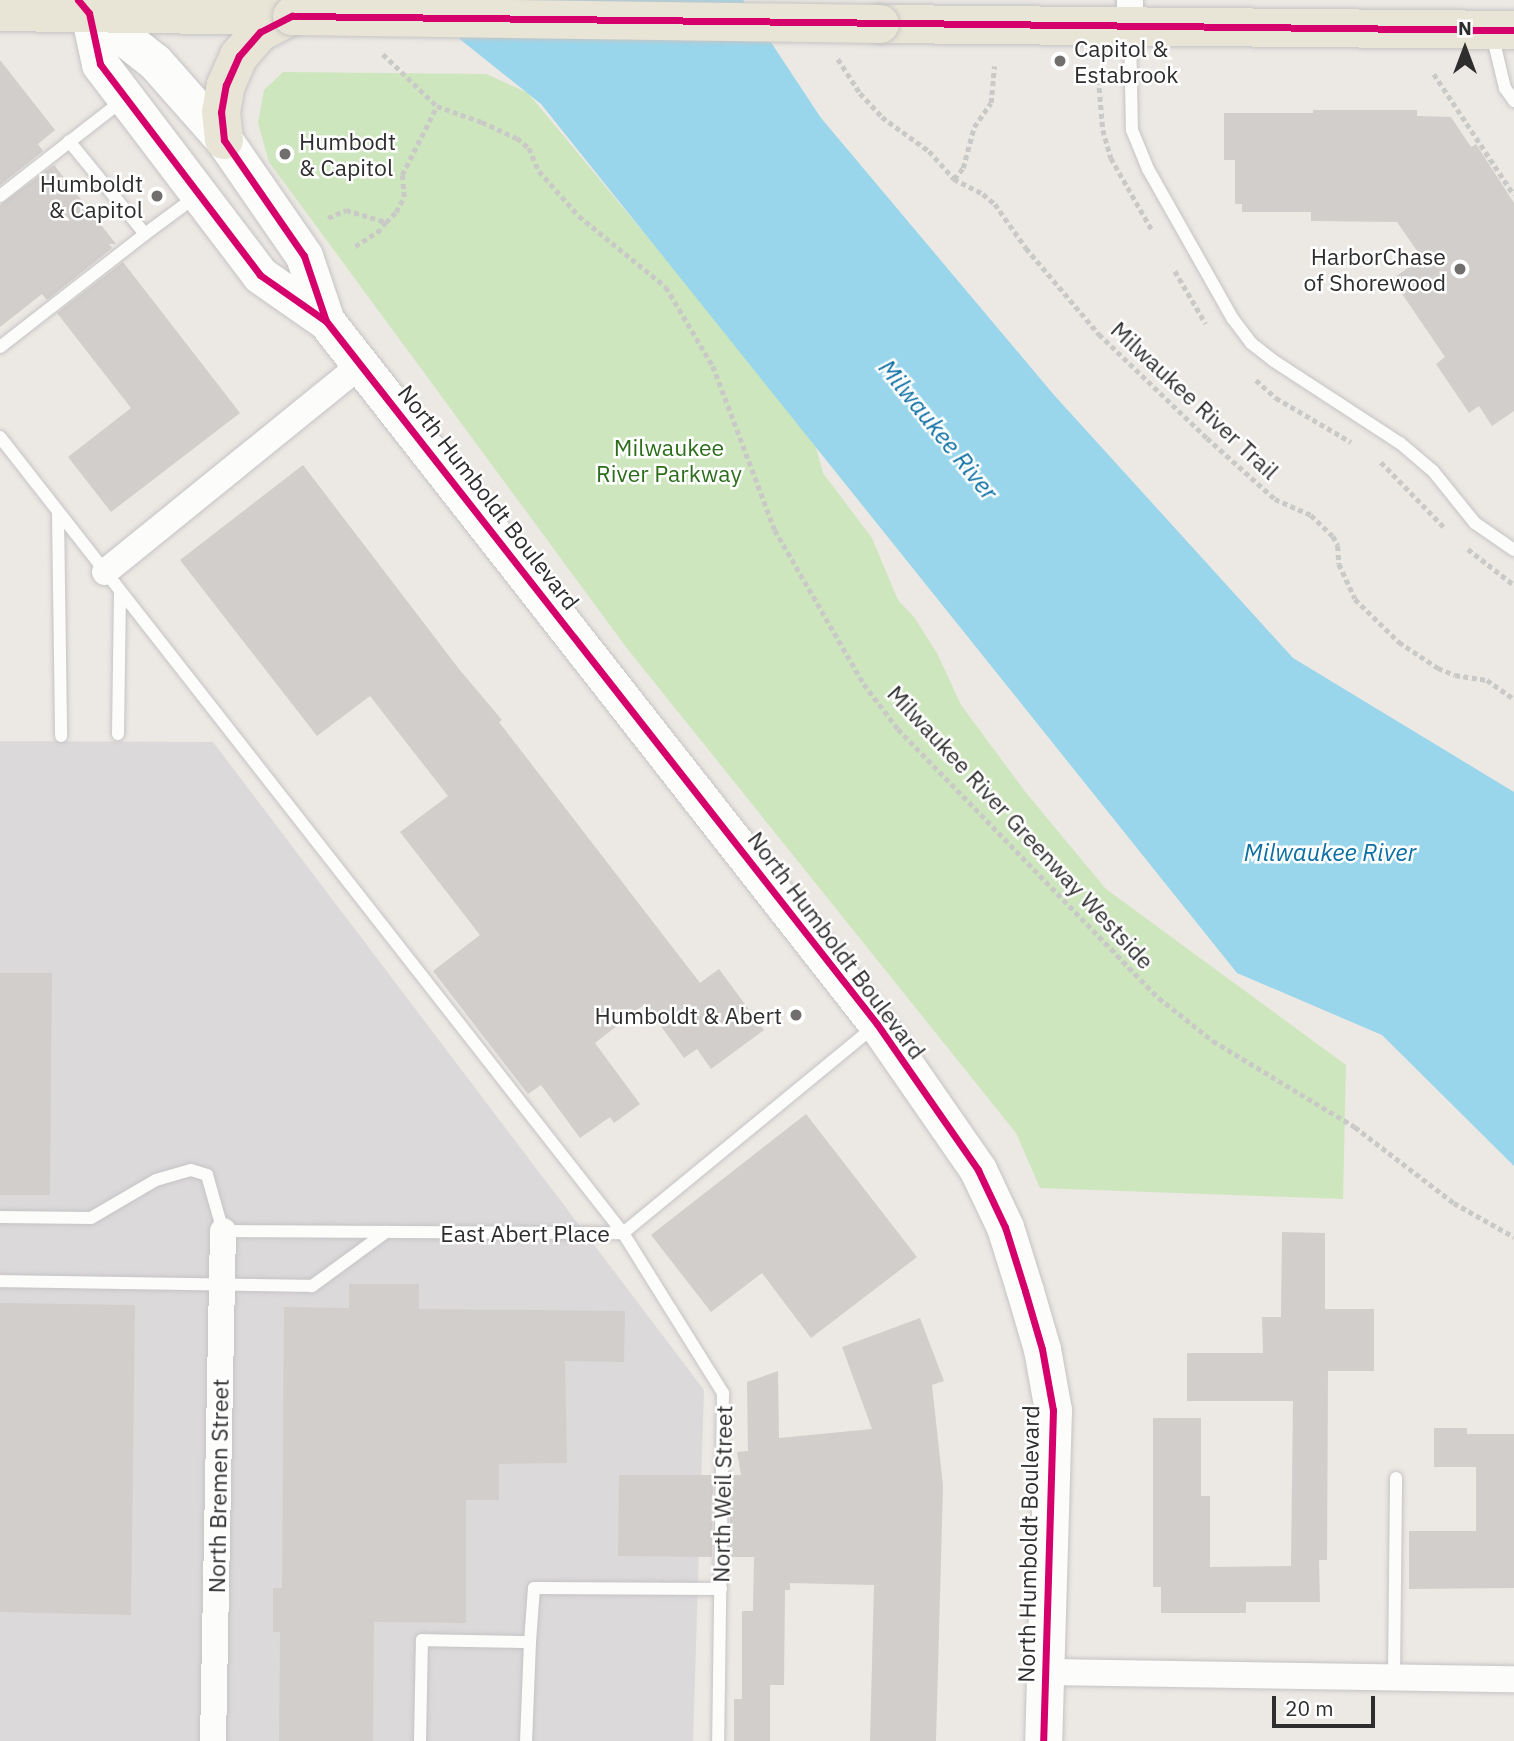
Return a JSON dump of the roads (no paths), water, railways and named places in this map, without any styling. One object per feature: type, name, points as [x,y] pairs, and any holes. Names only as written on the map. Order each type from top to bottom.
[{"type":"main road","points":[[0,12],[84,6],[292,16],[880,24],[1130,13],[1501,20]]},
{"type":"main road","name":"North Humboldt Boulevard","points":[[84,6],[100,64],[260,275],[326,321],[877,1024],[978,1170],[1005,1227],[1042,1349],[1053,1410],[1043,1741]]},
{"type":"main road","name":"North Humboldt Boulevard","points":[[84,6],[155,62],[224,140],[304,256],[326,321]]},
{"type":"main road","points":[[224,140],[222,111],[226,85],[239,56],[260,32],[292,16]]},
{"type":"street","points":[[112,582],[361,365]]},
{"type":"street","name":"North Bremen Street","points":[[213,1741],[223,1231]]},
{"type":"street","points":[[1044,1672],[1514,1679]]},
{"type":"lane","points":[[1130,13],[1132,130],[1148,169],[1233,319],[1251,343],[1274,361],[1401,443],[1433,471],[1475,523],[1514,550]]},
{"type":"lane","points":[[1501,20],[1505,88],[1514,101]]},
{"type":"lane","points":[[0,196],[125,98]]},
{"type":"lane","points":[[69,141],[145,234]]},
{"type":"lane","points":[[0,347],[199,194]]},
{"type":"lane","name":"North Weil Street","points":[[0,437],[623,1233],[723,1393],[718,1741]]},
{"type":"lane","points":[[58,513],[61,736]]},
{"type":"lane","points":[[112,582],[118,734]]},
{"type":"lane","name":"East Abert Place","points":[[223,1231],[623,1233],[877,1024]]},
{"type":"lane","points":[[0,1217],[91,1218],[156,1180],[191,1170],[207,1175],[223,1231]]},
{"type":"lane","points":[[0,1281],[312,1286],[386,1232]]},
{"type":"lane","points":[[1394,1677],[1396,1478]]},
{"type":"lane","points":[[526,1741],[534,1588],[721,1589]]},
{"type":"lane","points":[[420,1741],[422,1640],[530,1643]]},
{"type":"water","name":"Milwaukee River","points":[[411,0],[743,0],[821,118],[1054,395],[1293,658],[1514,792],[1514,1166],[1382,1035],[1237,973],[541,104]]},
{"type":"place","name":"Capitol & Estabrook","points":[[1060,61]]},
{"type":"place","name":"Humbodt & Capitol","points":[[285,154]]},
{"type":"place","name":"Humboldt & Capitol","points":[[157,196]]},
{"type":"place","name":"HarborChase of Shorewood","points":[[1460,269]]},
{"type":"place","name":"Humboldt & Abert","points":[[796,1015]]},
{"type":"park label","name":"Milwaukee River Parkway","points":[[669,460]]}]
